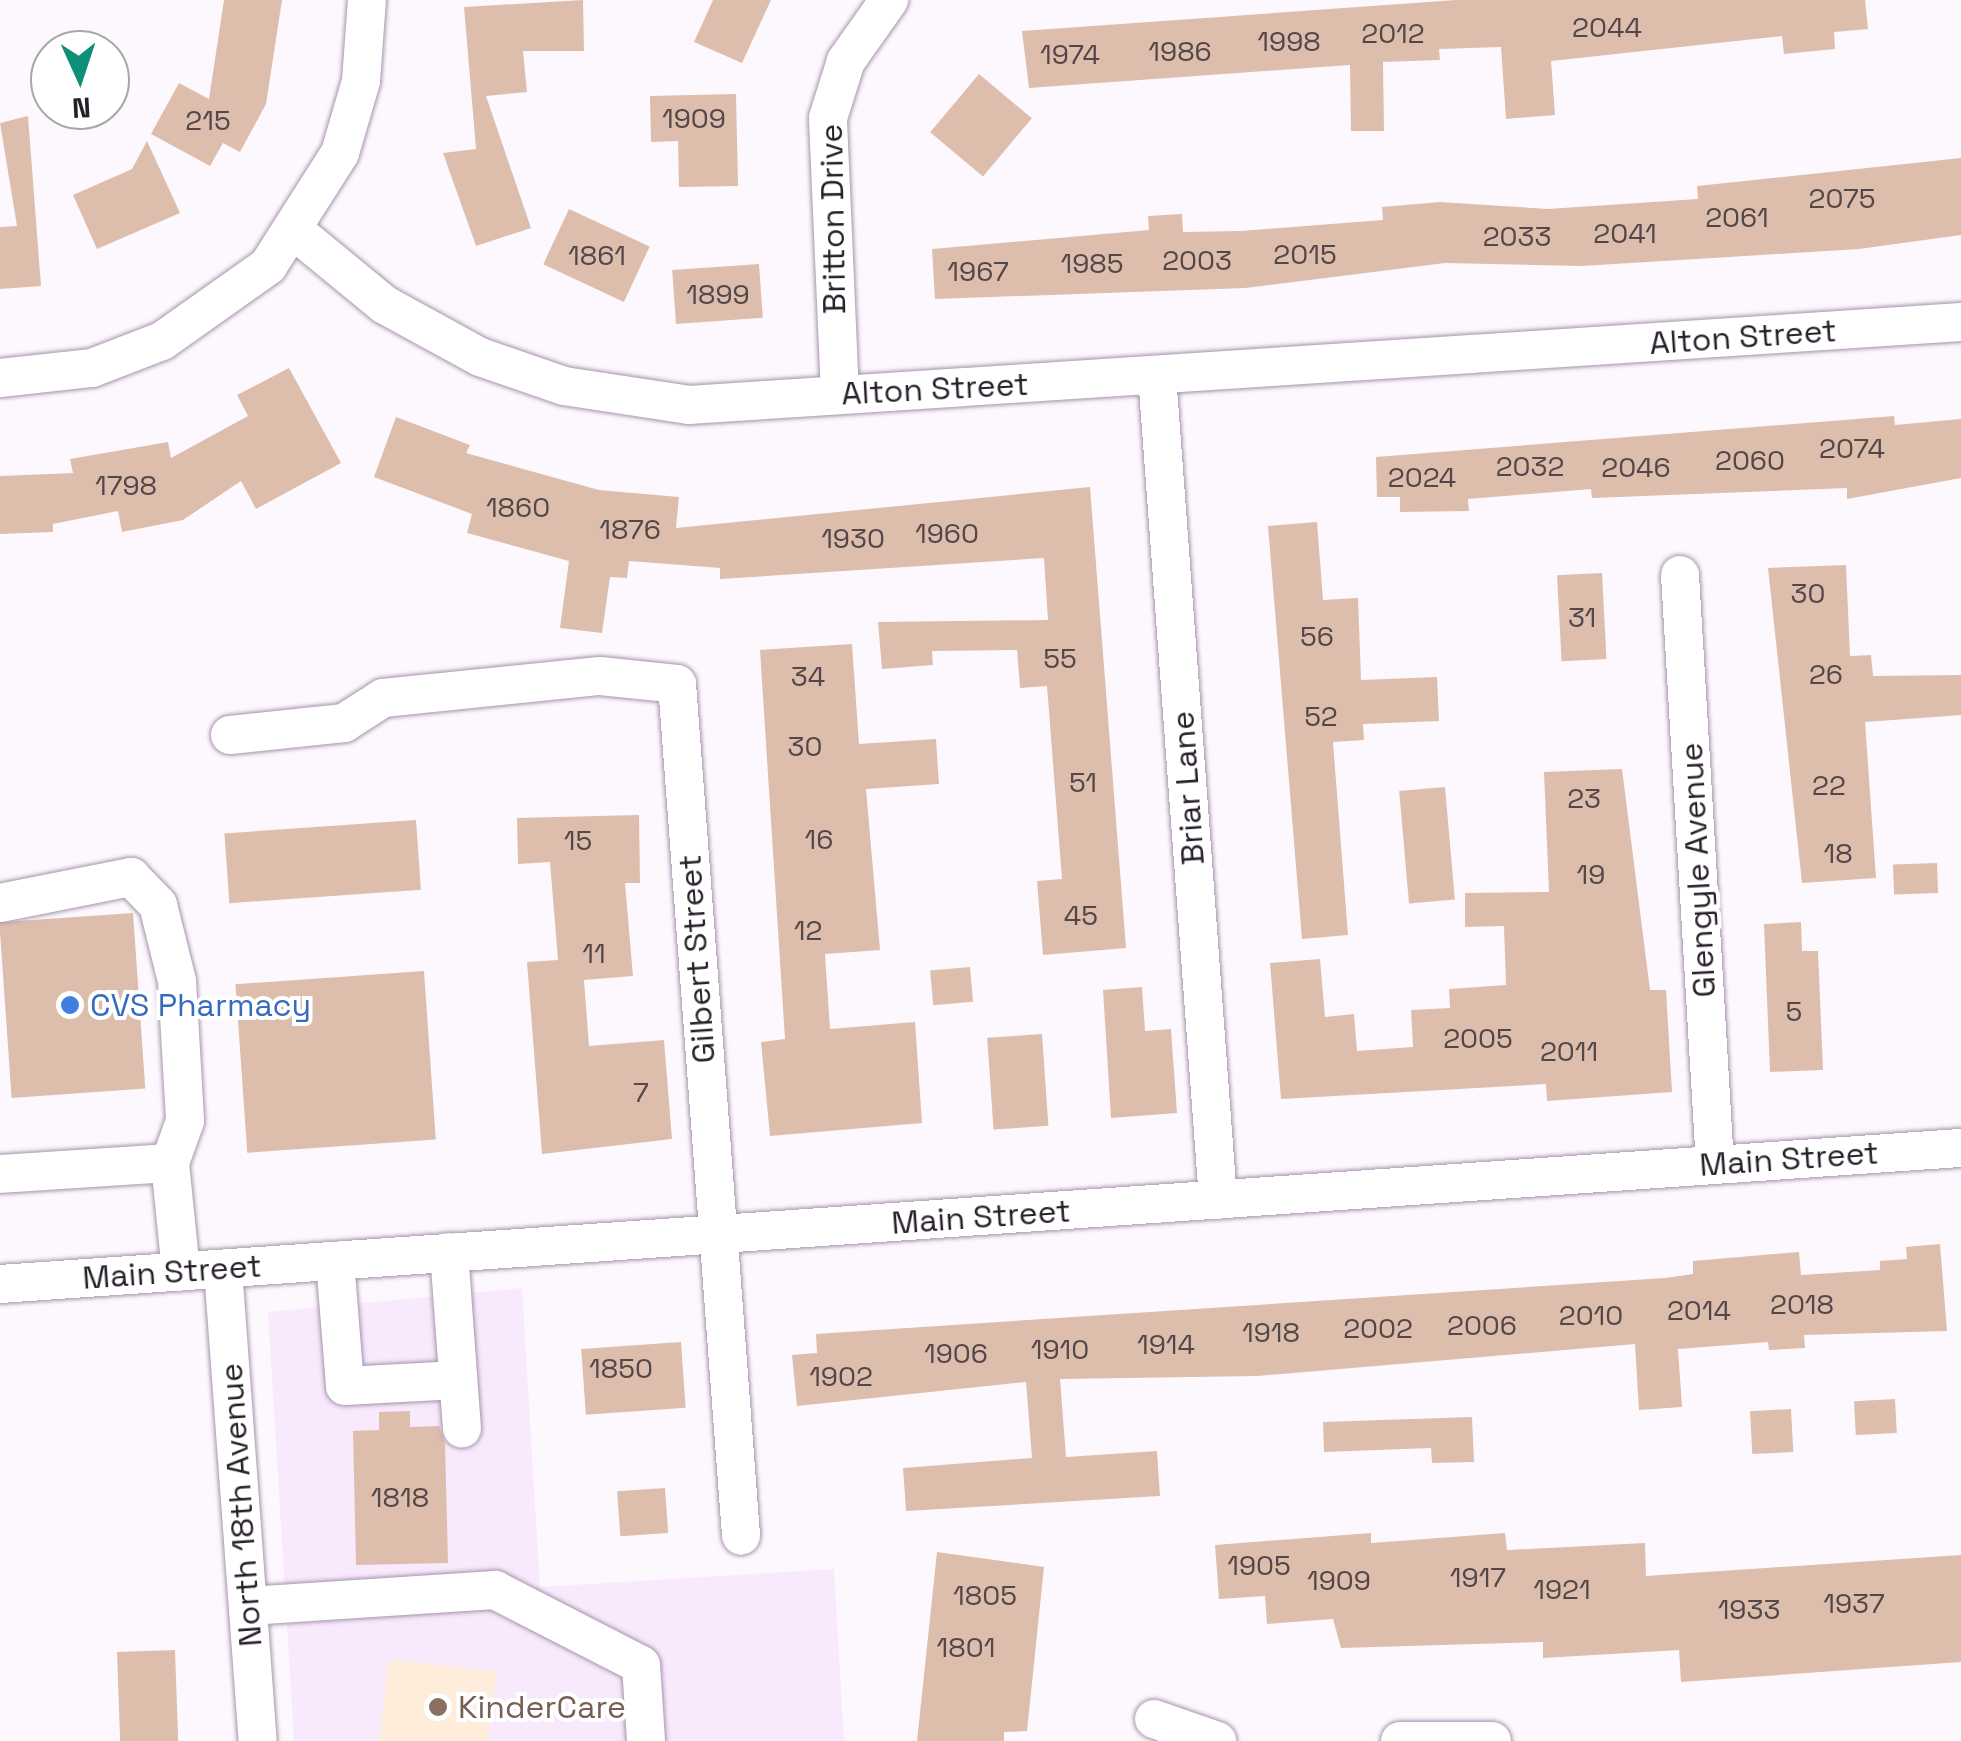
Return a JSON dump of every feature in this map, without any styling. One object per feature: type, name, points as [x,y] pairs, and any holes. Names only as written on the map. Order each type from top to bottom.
[{"type":"street","points":[[0,378],[92,368],[196,325],[296,232],[347,135],[367,0]]},
{"type":"street","name":"Britton Drive","points":[[840,395],[828,118],[846,61],[890,0]]},
{"type":"street","name":"Alton Street","points":[[296,232],[415,324],[564,386],[689,404],[1961,322]]},
{"type":"street","name":"Briar Lane","points":[[1157,376],[1218,1200]]},
{"type":"street","name":"Glengyle Avenue","points":[[1680,575],[1715,1164]]},
{"type":"street","name":"Gilbert Street","points":[[230,735],[344,723],[383,698],[600,676],[677,684],[741,1536]]},
{"type":"street","points":[[0,903],[131,876],[158,905],[177,981],[184,1121],[170,1162],[181,1272]]},
{"type":"street","name":"Main Street","points":[[0,1284],[1961,1148]]},
{"type":"street","points":[[0,1174],[170,1162]]},
{"type":"street","points":[[449,1252],[462,1428]]},
{"type":"street","points":[[335,1261],[345,1386],[458,1380]]},
{"type":"street","name":"North 18th Avenue","points":[[223,1268],[258,1741]]},
{"type":"street","points":[[248,1606],[495,1590],[640,1665],[646,1741]]},
{"type":"street","points":[[1154,1719],[1216,1741]]},
{"type":"street","points":[[1400,1741],[1492,1741]]},
{"type":"shaded area","points":[[522,1288],[540,1587],[834,1569],[844,1741],[294,1741],[268,1312]]},
{"type":"shaded area","name":"KinderCare","points":[[389,1659],[497,1672],[488,1741],[379,1741]]},
{"type":"building","points":[[224,0],[282,0],[266,104],[240,152],[223,143],[210,166],[151,134],[179,83],[209,99]]},
{"type":"building","points":[[583,0],[584,51],[523,51],[527,92],[486,96],[531,228],[476,246],[443,153],[476,149],[464,7]]},
{"type":"building","points":[[713,0],[771,0],[742,63],[694,42]]},
{"type":"building","points":[[1456,0],[1865,0],[1868,29],[1834,32],[1835,49],[1784,54],[1782,36],[1551,61],[1555,115],[1506,119],[1501,47],[1439,49],[1440,60],[1383,62],[1384,131],[1351,131],[1350,65],[1029,88],[1022,31]]},
{"type":"building","points":[[979,74],[1032,118],[983,177],[930,132]]},
{"type":"building","points":[[736,94],[738,186],[679,187],[678,141],[651,142],[650,96]]},
{"type":"building","points":[[28,116],[41,286],[0,289],[0,227],[17,226],[0,123]]},
{"type":"building","points":[[147,141],[180,213],[97,249],[73,195],[132,169]]},
{"type":"building","points":[[1961,158],[1961,235],[1859,249],[1582,266],[1445,263],[1245,288],[935,299],[932,249],[1149,230],[1148,216],[1182,214],[1183,232],[1241,231],[1383,220],[1382,207],[1440,202],[1548,209],[1698,199],[1697,186]]},
{"type":"building","points":[[569,209],[650,247],[624,302],[543,264]]},
{"type":"building","points":[[759,264],[763,318],[676,324],[672,270]]},
{"type":"building","points":[[289,368],[341,463],[256,509],[241,481],[183,520],[122,532],[118,511],[53,524],[53,532],[0,534],[0,476],[73,473],[70,459],[168,442],[171,458],[248,416],[237,395]]},
{"type":"building","points":[[1894,416],[1895,425],[1961,419],[1961,478],[1847,499],[1847,488],[1592,498],[1591,489],[1468,499],[1469,511],[1400,512],[1400,497],[1377,497],[1376,457]]},
{"type":"building","points":[[396,417],[470,445],[466,453],[599,490],[679,497],[676,528],[1090,487],[1126,948],[1043,955],[1037,881],[1062,879],[1047,686],[1020,688],[1017,650],[932,651],[933,665],[882,669],[878,622],[1048,620],[1044,558],[720,579],[720,568],[629,561],[627,578],[610,577],[602,633],[560,628],[569,561],[467,533],[472,514],[374,477]]},
{"type":"building","points":[[1317,522],[1323,600],[1358,598],[1361,680],[1437,677],[1439,721],[1363,724],[1364,740],[1333,742],[1348,935],[1302,939],[1268,526]]},
{"type":"building","points":[[1846,565],[1850,656],[1871,655],[1873,676],[1961,675],[1961,715],[1865,722],[1876,878],[1802,883],[1768,568]]},
{"type":"building","points":[[1602,573],[1607,659],[1562,661],[1557,575]]},
{"type":"building","points":[[852,644],[859,744],[936,739],[939,784],[866,789],[880,950],[825,954],[830,1029],[915,1022],[922,1123],[770,1136],[761,1042],[785,1039],[760,650]]},
{"type":"building","points":[[1622,769],[1650,990],[1666,990],[1672,1092],[1547,1101],[1546,1084],[1281,1099],[1270,963],[1320,959],[1325,1017],[1354,1014],[1357,1051],[1413,1047],[1411,1010],[1450,1008],[1449,989],[1506,985],[1504,926],[1465,927],[1465,893],[1549,892],[1544,772]]},
{"type":"building","points":[[1445,787],[1455,900],[1409,904],[1399,791]]},
{"type":"building","points":[[639,815],[640,883],[625,883],[633,976],[584,980],[589,1046],[664,1040],[672,1139],[542,1154],[527,962],[558,960],[550,862],[518,864],[517,818]]},
{"type":"building","points":[[416,820],[421,890],[229,903],[224,833]]},
{"type":"building","points":[[1937,863],[1938,893],[1894,895],[1893,865]]},
{"type":"building","name":"CVS Pharmacy","points":[[133,913],[145,1089],[12,1098],[0,922]]},
{"type":"building","points":[[1801,922],[1802,951],[1818,951],[1823,1070],[1770,1072],[1764,924]]},
{"type":"building","points":[[970,967],[973,1002],[933,1005],[930,970]]},
{"type":"building","points":[[424,971],[436,1140],[247,1153],[235,984]]},
{"type":"building","points":[[1142,987],[1145,1031],[1171,1029],[1177,1113],[1111,1118],[1103,990]]},
{"type":"building","points":[[1042,1034],[1048,1126],[994,1130],[987,1038]]},
{"type":"building","points":[[1940,1244],[1947,1331],[1804,1335],[1805,1348],[1769,1350],[1768,1342],[1678,1349],[1682,1407],[1639,1410],[1635,1344],[1257,1376],[1060,1379],[1066,1457],[1157,1451],[1160,1496],[906,1511],[903,1468],[1032,1458],[1026,1382],[797,1406],[792,1355],[817,1353],[816,1334],[1665,1278],[1693,1274],[1693,1261],[1799,1252],[1801,1275],[1880,1270],[1880,1261],[1907,1259],[1906,1247]]},
{"type":"building","points":[[681,1342],[686,1408],[586,1415],[581,1349]]},
{"type":"building","points":[[1895,1399],[1897,1433],[1856,1435],[1854,1401]]},
{"type":"building","points":[[1791,1409],[1793,1452],[1752,1454],[1750,1411]]},
{"type":"building","points":[[410,1411],[410,1427],[439,1426],[445,1443],[448,1563],[356,1565],[353,1431],[379,1430],[379,1412]]},
{"type":"building","points":[[1472,1417],[1474,1462],[1432,1463],[1431,1448],[1324,1452],[1323,1422]]},
{"type":"building","points":[[665,1488],[668,1533],[620,1536],[617,1491]]},
{"type":"building","points":[[1371,1533],[1371,1543],[1505,1533],[1507,1550],[1645,1543],[1646,1576],[1961,1555],[1961,1662],[1681,1682],[1679,1650],[1543,1658],[1543,1642],[1341,1648],[1333,1619],[1267,1624],[1265,1596],[1219,1599],[1215,1545]]},
{"type":"building","points":[[937,1552],[1044,1567],[1027,1731],[1004,1732],[1004,1741],[917,1741]]},
{"type":"building","points":[[175,1650],[178,1741],[120,1741],[117,1652]]},
{"type":"place","name":"CVS Pharmacy","points":[[70,1005]]},
{"type":"place","name":"KinderCare","points":[[438,1707]]}]
